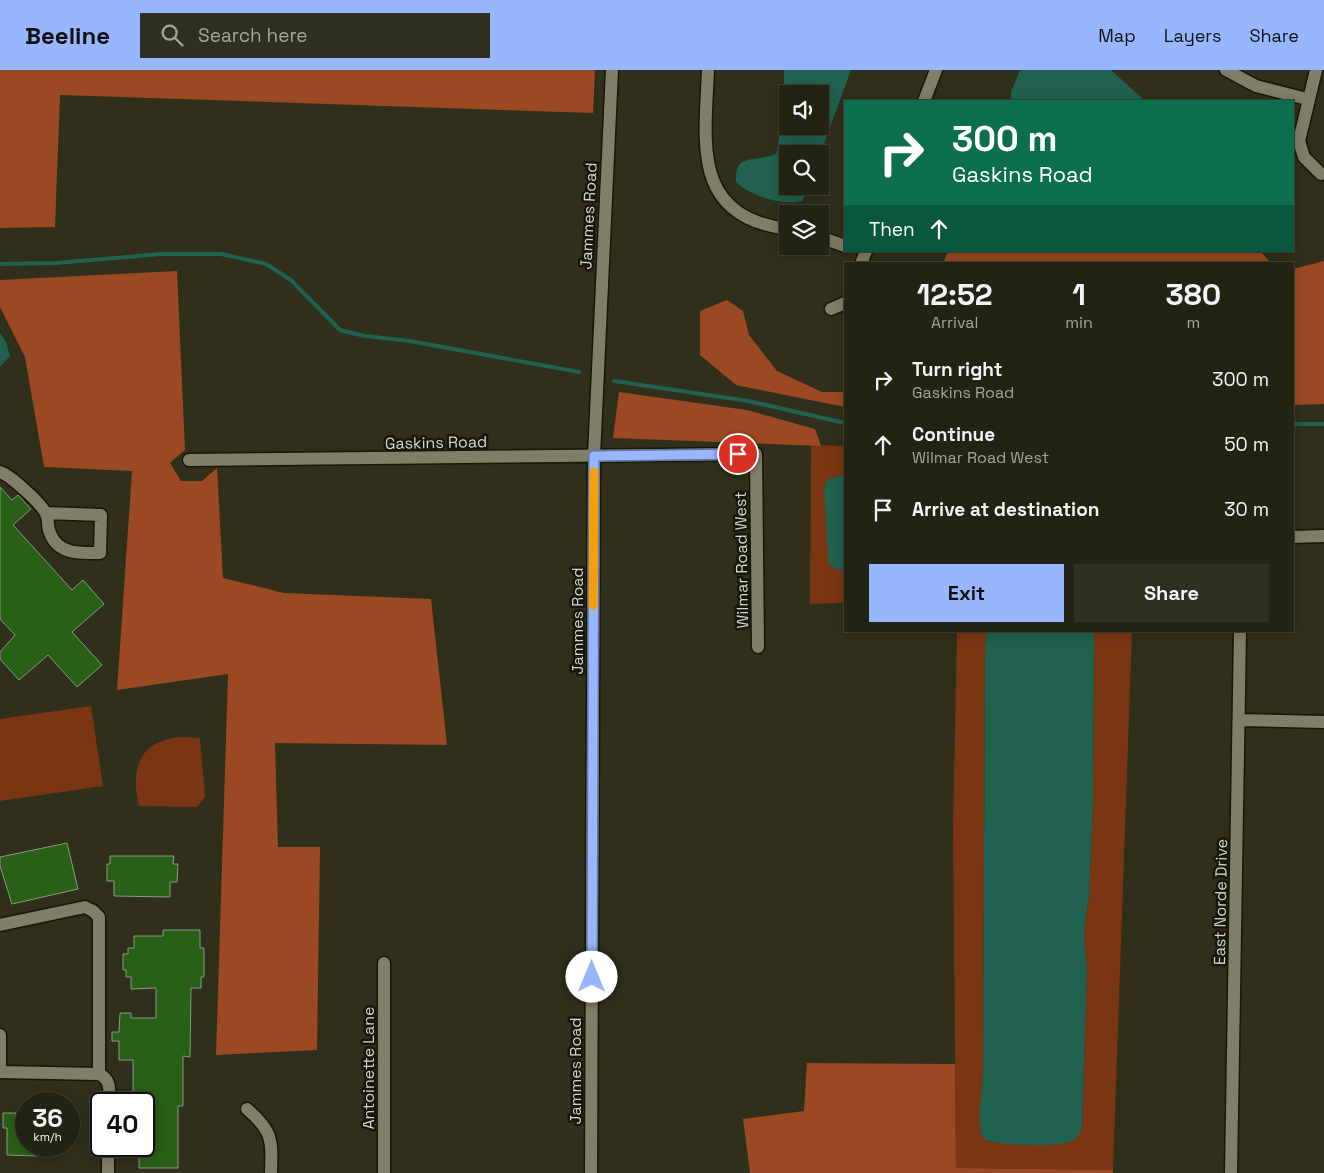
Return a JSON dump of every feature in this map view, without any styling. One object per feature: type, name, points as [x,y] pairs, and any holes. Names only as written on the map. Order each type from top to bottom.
[{"type":"street","name":"Jammes Road","points":[[591,1173],[594,456],[612,70]]},
{"type":"street","points":[[708,70],[705,150],[710,176],[721,196],[745,217],[779,227]]},
{"type":"street","points":[[924,100],[936,70]]},
{"type":"street","points":[[1226,70],[1256,86],[1307,99]]},
{"type":"street","points":[[1316,70],[1307,99],[1299,141],[1304,157],[1321,174]]},
{"type":"street","points":[[829,240],[844,246]]},
{"type":"street","points":[[831,309],[844,303]]},
{"type":"street","name":"Wilmar Road West","points":[[684,455],[756,454],[758,646]]},
{"type":"street","name":"Gaskins Road","points":[[189,460],[684,455]]},
{"type":"street","points":[[0,472],[14,481],[46,513],[51,536],[63,549],[72,552],[100,553],[101,515],[46,513]]},
{"type":"street","points":[[1294,537],[1324,536]]},
{"type":"street","name":"East Norde Drive","points":[[1231,1173],[1240,632]]},
{"type":"street","points":[[1239,720],[1324,722]]},
{"type":"street","points":[[0,926],[85,907],[94,910],[99,917],[99,1074]]},
{"type":"street","name":"Antoinette Lane","points":[[384,963],[384,1173]]},
{"type":"street","points":[[0,1034],[0,1072],[99,1074],[106,1077],[109,1082],[109,1092]]},
{"type":"street","points":[[247,1109],[266,1126],[270,1140],[271,1173]]},
{"type":"street","points":[[108,1157],[108,1173]]},
{"type":"shaded area","points":[[0,70],[595,70],[593,113],[60,95],[55,227],[0,228]]},
{"type":"shaded area","points":[[948,252],[1261,252],[1270,262],[944,262]]},
{"type":"shaded area","points":[[1324,261],[1324,404],[1294,405],[1294,269]]},
{"type":"shaded area","points":[[177,271],[185,450],[170,463],[181,481],[202,481],[217,468],[223,578],[284,593],[431,599],[447,745],[275,743],[278,847],[320,847],[317,1050],[216,1055],[228,674],[117,690],[132,471],[44,467],[25,357],[0,307],[0,280]]},
{"type":"shaded area","points":[[727,300],[743,311],[749,335],[777,371],[822,392],[844,392],[844,407],[736,385],[700,355],[700,311]]},
{"type":"shaded area","points":[[619,392],[747,410],[815,429],[821,446],[613,438]]},
{"type":"shaded area","points":[[811,445],[844,446],[844,475],[828,479],[824,488],[838,570],[844,570],[844,603],[810,604]]},
{"type":"shaded area","points":[[957,632],[987,632],[985,648],[983,1079],[981,1101],[988,1141],[1015,1144],[1082,1128],[1087,968],[1084,934],[1089,895],[1093,804],[1094,632],[1132,632],[1113,1170],[956,1168],[953,828]]},
{"type":"shaded area","points":[[91,706],[103,786],[0,801],[0,719]]},
{"type":"shaded area","points":[[182,737],[200,738],[205,797],[197,807],[139,806],[136,780],[137,769],[141,759],[147,750],[156,744],[167,739]]},
{"type":"shaded area","points":[[807,1063],[955,1064],[956,1168],[1113,1170],[1113,1173],[750,1173],[743,1119],[804,1111]]},
{"type":"water","points":[[784,70],[851,70],[829,130],[829,85],[784,85]]},
{"type":"water","points":[[1020,70],[1111,70],[1144,100],[1011,100],[1011,92]]},
{"type":"water","points":[[779,135],[827,135],[824,145],[779,145],[779,195],[805,195],[802,201],[786,202],[767,199],[750,192],[736,182],[736,172],[743,162],[777,153]]},
{"type":"water","points":[[0,333],[6,342],[10,356],[0,367]]},
{"type":"water","points":[[844,475],[844,570],[838,570],[829,565],[824,488],[828,479]]},
{"type":"water","points":[[987,632],[1094,632],[1093,804],[1089,895],[1084,934],[1087,968],[1082,1128],[1074,1140],[1059,1144],[1022,1145],[997,1143],[983,1137],[981,1132],[980,1109],[983,1079],[985,648]]},
{"type":"building","points":[[0,487],[12,500],[18,495],[31,509],[13,525],[72,590],[83,580],[104,604],[72,632],[102,665],[77,687],[48,655],[19,680],[0,659],[0,652],[15,635],[0,619]]},
{"type":"building","points":[[67,843],[78,889],[12,904],[0,866],[0,857]]},
{"type":"building","points":[[110,856],[174,856],[173,864],[178,864],[177,882],[170,882],[170,897],[114,896],[114,881],[107,881],[107,864],[110,864]]},
{"type":"building","points":[[163,930],[200,930],[200,948],[204,948],[204,977],[201,977],[201,988],[191,988],[190,1057],[183,1056],[183,1106],[178,1106],[178,1168],[139,1168],[139,1157],[155,1157],[155,1092],[133,1092],[133,1060],[119,1060],[119,1041],[112,1041],[112,1032],[119,1032],[120,1013],[131,1013],[131,1018],[156,1018],[156,988],[131,989],[131,977],[126,977],[126,970],[123,970],[123,954],[128,954],[128,948],[134,948],[134,936],[163,936]]},
{"type":"building","points":[[3,1113],[15,1113],[15,1155],[7,1155],[7,1128],[3,1128]]},
{"type":"waterway","points":[[0,264],[56,263],[161,254],[221,254],[266,264],[291,280],[340,330],[365,336],[410,341],[579,372]]},
{"type":"waterway","points":[[614,381],[748,401],[844,423]]},
{"type":"waterway","points":[[1294,424],[1324,424]]},
{"type":"slow traffic","points":[[593,605],[594,472]]},
{"type":"route","points":[[592,977],[594,456],[738,454]]}]
